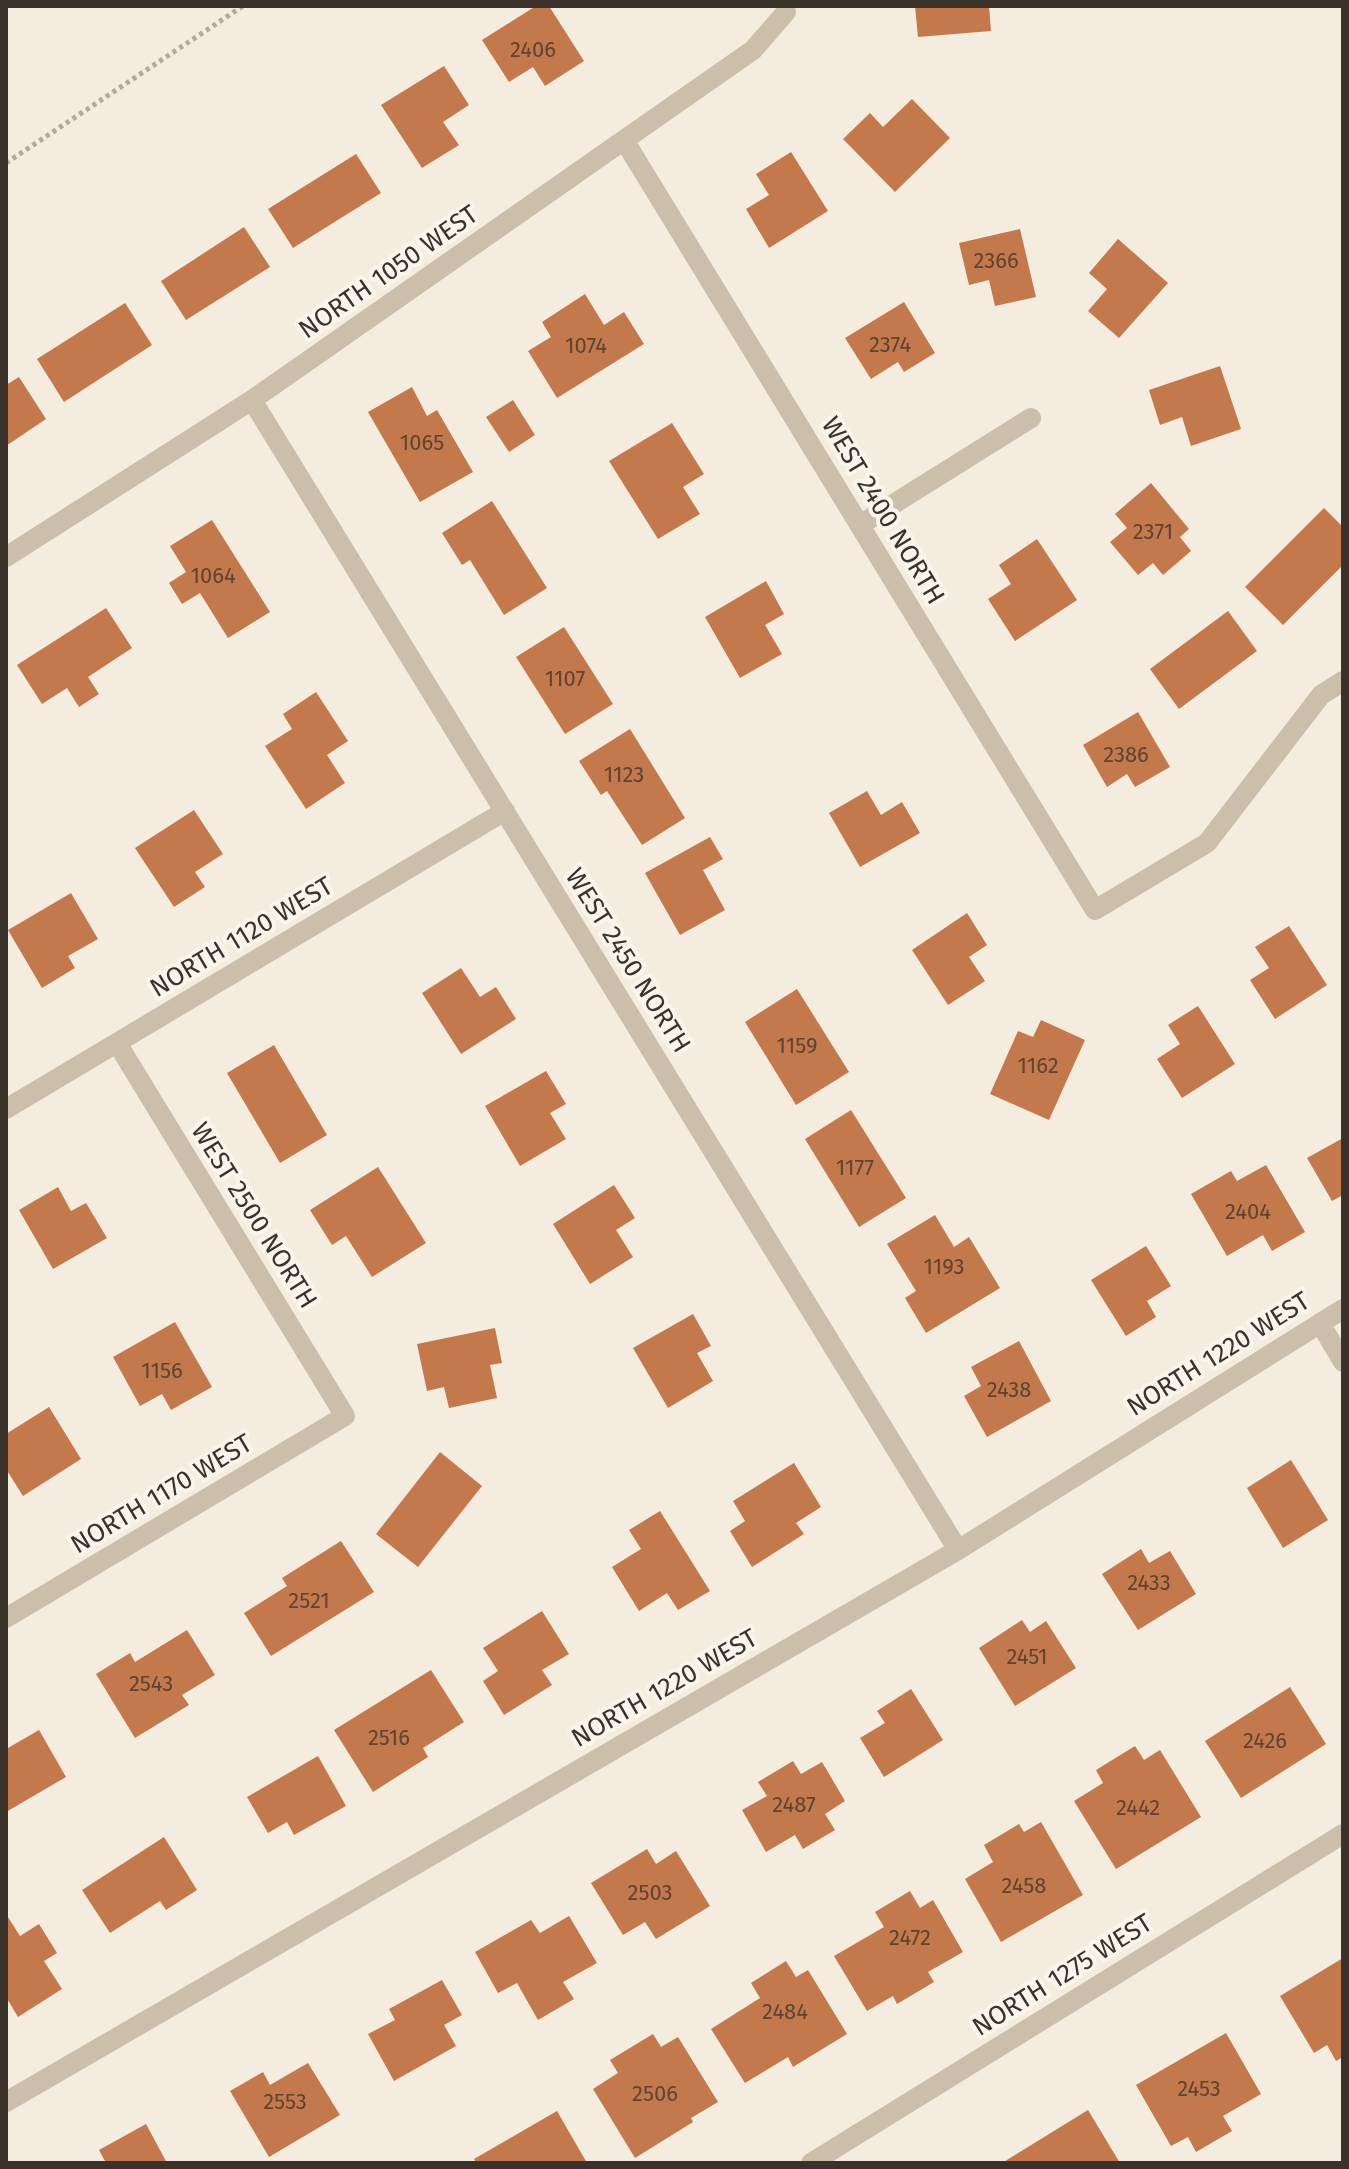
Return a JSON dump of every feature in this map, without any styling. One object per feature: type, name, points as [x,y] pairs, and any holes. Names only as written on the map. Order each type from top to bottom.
[{"type":"street","name":"NORTH 1050 WEST","points":[[6,557],[252,400],[753,50],[786,12]]},
{"type":"street","name":"WEST 2400 NORTH","points":[[624,140],[1095,910],[1207,843],[1321,695],[1343,681]]},
{"type":"street","name":"WEST 2450 NORTH","points":[[252,400],[958,1550]]},
{"type":"street","points":[[860,525],[1031,418]]},
{"type":"street","name":"NORTH 1120 WEST","points":[[6,1109],[505,811]]},
{"type":"street","name":"WEST 2500 NORTH","points":[[117,1043],[345,1416]]},
{"type":"street","name":"NORTH 1220 WEST","points":[[6,2102],[958,1550],[1343,1309]]},
{"type":"street","points":[[1320,1323],[1343,1362]]},
{"type":"street","name":"NORTH 1170 WEST","points":[[6,1618],[345,1416]]},
{"type":"street","name":"NORTH 1275 WEST","points":[[811,2163],[1343,1834]]},
{"type":"path","points":[[6,163],[243,6]]},
{"type":"building","points":[[536,6],[549,6],[584,61],[545,86],[533,67],[509,82],[482,40]]},
{"type":"building","points":[[915,6],[989,6],[991,31],[918,37]]},
{"type":"building","points":[[444,66],[469,105],[443,122],[459,145],[422,168],[381,105]]},
{"type":"building","points":[[912,99],[950,138],[895,192],[843,139],[870,113],[883,127]]},
{"type":"building","points":[[791,152],[828,211],[769,248],[746,209],[769,195],[756,174]]},
{"type":"building","points":[[356,154],[381,193],[293,248],[268,209]]},
{"type":"building","points":[[244,227],[270,267],[186,320],[161,281]]},
{"type":"building","points":[[1020,229],[1036,297],[995,306],[989,280],[969,285],[959,243]]},
{"type":"building","points":[[1118,239],[1168,283],[1119,338],[1088,311],[1107,289],[1089,273]]},
{"type":"building","points":[[585,294],[604,325],[624,312],[644,344],[557,398],[528,351],[551,337],[542,322]]},
{"type":"building","points":[[904,302],[935,353],[904,372],[898,362],[871,379],[845,338]]},
{"type":"building","points":[[125,303],[152,345],[64,402],[37,359]]},
{"type":"building","points":[[1220,366],[1241,429],[1191,446],[1182,417],[1160,425],[1149,390]]},
{"type":"building","points":[[19,377],[46,419],[6,446],[6,385]]},
{"type":"building","points":[[412,387],[427,416],[437,410],[473,472],[420,502],[368,412]]},
{"type":"building","points":[[513,400],[535,435],[509,452],[486,417]]},
{"type":"building","points":[[672,423],[704,474],[683,487],[700,514],[658,539],[609,461]]},
{"type":"building","points":[[1151,483],[1189,529],[1180,537],[1191,551],[1163,575],[1153,563],[1138,575],[1110,542],[1127,528],[1115,514]]},
{"type":"building","points":[[492,501],[547,588],[504,615],[470,560],[462,565],[442,533]]},
{"type":"building","points":[[1324,508],[1343,527],[1343,565],[1283,625],[1245,587]]},
{"type":"building","points":[[212,520],[270,612],[228,638],[200,593],[182,604],[169,583],[186,572],[170,546]]},
{"type":"building","points":[[1037,539],[1077,600],[1015,641],[988,599],[1011,584],[999,565]]},
{"type":"building","points":[[766,581],[784,614],[765,625],[782,654],[740,678],[705,617]]},
{"type":"building","points":[[106,608],[132,648],[88,677],[99,694],[79,707],[67,688],[42,704],[17,665]]},
{"type":"building","points":[[1228,611],[1257,651],[1179,709],[1150,669]]},
{"type":"building","points":[[564,627],[613,704],[565,734],[516,657]]},
{"type":"building","points":[[316,692],[348,741],[327,755],[345,783],[306,809],[265,746],[292,729],[283,714]]},
{"type":"building","points":[[1138,712],[1170,767],[1135,787],[1127,774],[1107,787],[1083,745]]},
{"type":"building","points":[[630,729],[685,818],[642,845],[607,791],[601,795],[579,761]]},
{"type":"building","points":[[867,791],[881,815],[902,802],[920,833],[860,867],[829,813]]},
{"type":"building","points":[[194,810],[223,854],[195,872],[205,887],[174,907],[135,848]]},
{"type":"building","points":[[710,837],[723,859],[703,870],[725,910],[680,935],[645,873]]},
{"type":"building","points":[[71,893],[98,939],[68,956],[75,968],[42,988],[8,930]]},
{"type":"building","points":[[967,913],[987,945],[969,957],[985,981],[948,1005],[912,950]]},
{"type":"building","points":[[1289,926],[1327,985],[1275,1019],[1250,980],[1269,968],[1255,947]]},
{"type":"building","points":[[461,968],[480,997],[496,987],[516,1019],[461,1054],[422,993]]},
{"type":"building","points":[[797,989],[849,1072],[796,1105],[745,1022]]},
{"type":"building","points":[[1198,1006],[1235,1064],[1182,1098],[1157,1059],[1180,1044],[1168,1025]]},
{"type":"building","points":[[1041,1020],[1085,1040],[1049,1120],[990,1094],[1018,1031],[1033,1037]]},
{"type":"building","points":[[274,1045],[327,1135],[280,1163],[227,1073]]},
{"type":"building","points":[[546,1071],[566,1104],[550,1113],[566,1139],[520,1166],[485,1106]]},
{"type":"building","points":[[851,1110],[906,1198],[859,1227],[805,1139]]},
{"type":"building","points":[[1343,1138],[1343,1195],[1332,1201],[1307,1158]]},
{"type":"building","points":[[1266,1165],[1305,1232],[1272,1251],[1263,1235],[1227,1256],[1191,1194],[1231,1171],[1237,1181]]},
{"type":"building","points":[[378,1167],[426,1243],[372,1277],[346,1236],[332,1245],[310,1210]]},
{"type":"building","points":[[614,1185],[635,1218],[616,1230],[633,1257],[590,1284],[553,1224]]},
{"type":"building","points":[[58,1187],[71,1211],[86,1203],[107,1238],[53,1269],[19,1210]]},
{"type":"building","points":[[935,1215],[954,1247],[969,1237],[1000,1288],[926,1333],[905,1298],[916,1291],[887,1244]]},
{"type":"building","points":[[1146,1246],[1171,1286],[1147,1301],[1156,1317],[1126,1336],[1091,1280]]},
{"type":"building","points":[[693,1314],[711,1346],[697,1353],[713,1381],[668,1408],[633,1348]]},
{"type":"building","points":[[175,1322],[212,1387],[171,1410],[162,1394],[140,1406],[113,1357]]},
{"type":"building","points":[[495,1328],[502,1363],[490,1365],[497,1398],[449,1408],[444,1387],[427,1391],[417,1344]]},
{"type":"building","points":[[1019,1341],[1051,1401],[987,1437],[964,1396],[981,1386],[971,1367]]},
{"type":"building","points":[[49,1407],[81,1459],[23,1496],[6,1469],[6,1434]]},
{"type":"building","points":[[440,1452],[482,1486],[418,1567],[376,1534]]},
{"type":"building","points":[[1291,1460],[1328,1520],[1283,1548],[1247,1488]]},
{"type":"building","points":[[794,1463],[821,1507],[796,1523],[804,1534],[752,1567],[730,1531],[745,1521],[733,1501]]},
{"type":"building","points":[[660,1511],[710,1591],[678,1610],[667,1593],[639,1611],[612,1567],[641,1549],[629,1530]]},
{"type":"building","points":[[341,1541],[374,1592],[271,1656],[244,1613],[287,1586],[282,1578]]},
{"type":"building","points":[[1141,1549],[1149,1563],[1170,1551],[1196,1594],[1138,1630],[1102,1574]]},
{"type":"building","points":[[542,1611],[569,1654],[542,1670],[552,1685],[504,1715],[483,1681],[498,1671],[483,1648]]},
{"type":"building","points":[[1022,1620],[1030,1632],[1046,1621],[1076,1668],[1015,1706],[979,1648]]},
{"type":"building","points":[[187,1630],[215,1675],[182,1695],[189,1705],[135,1738],[96,1674],[130,1653],[135,1662]]},
{"type":"building","points":[[431,1670],[464,1722],[423,1748],[428,1757],[373,1792],[334,1730]]},
{"type":"building","points":[[1290,1687],[1326,1744],[1241,1798],[1205,1741]]},
{"type":"building","points":[[911,1689],[943,1740],[884,1777],[860,1738],[885,1723],[877,1711]]},
{"type":"building","points":[[39,1730],[66,1777],[6,1812],[6,1744],[8,1748]]},
{"type":"building","points":[[1135,1746],[1144,1760],[1160,1750],[1201,1817],[1116,1869],[1074,1801],[1103,1783],[1096,1770]]},
{"type":"building","points":[[318,1756],[346,1806],[294,1835],[287,1822],[268,1833],[247,1797]]},
{"type":"building","points":[[793,1761],[801,1774],[822,1762],[845,1801],[825,1814],[835,1830],[803,1849],[795,1835],[766,1852],[742,1810],[767,1796],[758,1782]]},
{"type":"building","points":[[1041,1822],[1083,1895],[1001,1942],[965,1879],[993,1862],[984,1845],[1019,1824],[1024,1832]]},
{"type":"building","points":[[164,1837],[197,1890],[166,1910],[160,1901],[110,1933],[82,1890]]},
{"type":"building","points":[[647,1849],[656,1864],[676,1851],[710,1906],[656,1939],[645,1922],[623,1935],[591,1883]]},
{"type":"building","points":[[910,1891],[920,1908],[933,1900],[963,1952],[928,1972],[934,1982],[897,2004],[893,1996],[867,2011],[834,1956],[884,1927],[875,1912]]},
{"type":"building","points":[[6,1914],[20,1936],[39,1924],[57,1953],[44,1961],[62,1989],[18,2017],[6,1997]]},
{"type":"building","points":[[569,1916],[597,1963],[563,1982],[574,1999],[538,2020],[517,1983],[498,1993],[475,1952],[531,1920],[540,1933]]},
{"type":"building","points":[[1343,1958],[1343,2057],[1336,2061],[1327,2045],[1314,2053],[1280,1996]]},
{"type":"building","points":[[786,1961],[796,1977],[808,1970],[847,2034],[793,2067],[788,2057],[745,2083],[711,2029],[760,1998],[751,1983]]},
{"type":"building","points":[[442,1980],[462,2015],[444,2025],[456,2046],[394,2081],[368,2034],[395,2020],[389,2009]]},
{"type":"building","points":[[1226,2033],[1261,2094],[1223,2116],[1232,2131],[1196,2152],[1188,2137],[1171,2146],[1136,2085]]},
{"type":"building","points":[[653,2034],[661,2047],[678,2037],[718,2102],[691,2118],[693,2122],[635,2158],[593,2089],[618,2073],[610,2060]]},
{"type":"building","points":[[308,2063],[340,2115],[269,2157],[230,2091],[263,2072],[270,2085]]},
{"type":"building","points":[[1088,2110],[1120,2163],[1002,2163]]},
{"type":"building","points":[[557,2111],[587,2163],[476,2163],[474,2159]]},
{"type":"building","points":[[146,2124],[167,2163],[106,2163],[99,2150]]}]
